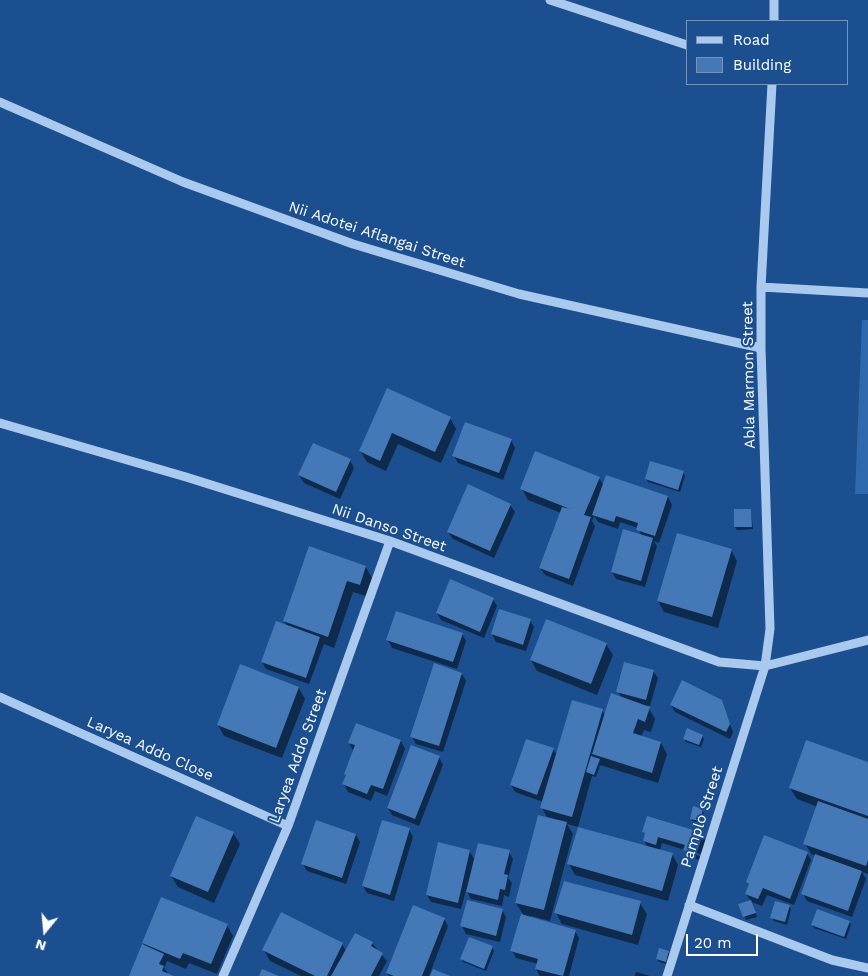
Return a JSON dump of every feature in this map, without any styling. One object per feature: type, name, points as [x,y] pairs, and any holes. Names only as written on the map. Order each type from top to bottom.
[{"type":"street","points":[[550,0],[686,45]]},
{"type":"street","points":[[774,0],[774,20]]},
{"type":"street","name":"Abla Marmon Street","points":[[765,666],[770,629],[761,348],[761,287],[772,85]]},
{"type":"street","name":"Nii Adotei Aflangai Street","points":[[0,102],[184,182],[353,244],[519,294],[761,348]]},
{"type":"street","points":[[761,287],[868,293]]},
{"type":"street","name":"Nii Danso Street","points":[[0,423],[186,477],[390,541],[694,654],[736,666],[765,666],[868,640]]},
{"type":"street","name":"Laryea Addo Street","points":[[223,976],[288,826],[390,541]]},
{"type":"street","name":"Pamplo Street","points":[[667,976],[765,666]]},
{"type":"street","name":"Laryea Addo Close","points":[[0,697],[288,826]]},
{"type":"street","points":[[689,905],[832,960],[868,968]]},
{"type":"shaded area","points":[[862,320],[868,320],[868,494],[855,494]]},
{"type":"building","points":[[387,388],[451,417],[435,452],[392,433],[380,461],[359,451]]},
{"type":"building","points":[[465,422],[512,439],[499,473],[452,456]]},
{"type":"building","points":[[313,443],[351,459],[336,492],[298,475]]},
{"type":"building","points":[[535,451],[600,477],[584,515],[591,517],[569,579],[539,568],[562,507],[570,509],[520,489]]},
{"type":"building","points":[[650,461],[684,471],[678,490],[645,479]]},
{"type":"building","points":[[606,475],[668,496],[655,536],[636,530],[638,523],[616,516],[614,522],[592,515]]},
{"type":"building","points":[[468,484],[511,504],[490,551],[447,532]]},
{"type":"building","points":[[734,509],[751,509],[752,527],[734,527]]},
{"type":"building","points":[[623,529],[653,538],[641,581],[611,572]]},
{"type":"building","points":[[677,533],[732,549],[712,617],[657,601]]},
{"type":"building","points":[[309,546],[366,566],[360,585],[347,581],[328,637],[283,621]]},
{"type":"building","points":[[450,579],[494,598],[480,632],[436,613]]},
{"type":"building","points":[[499,609],[531,619],[523,645],[491,634]]},
{"type":"building","points":[[396,611],[463,633],[453,662],[386,640]]},
{"type":"building","points":[[546,619],[607,643],[591,684],[530,660]]},
{"type":"building","points":[[276,621],[320,637],[306,678],[261,662]]},
{"type":"building","points":[[624,662],[654,670],[646,700],[616,692]]},
{"type":"building","points":[[434,663],[462,673],[439,746],[410,737]]},
{"type":"building","points":[[240,664],[299,687],[276,748],[217,725]]},
{"type":"building","points":[[682,680],[722,700],[730,724],[726,732],[670,705]]},
{"type":"building","points":[[611,693],[650,707],[645,722],[638,719],[633,733],[661,742],[652,773],[592,754]]},
{"type":"building","points":[[572,700],[603,709],[572,817],[540,808]]},
{"type":"building","points":[[356,723],[401,740],[383,789],[371,785],[367,794],[342,784],[355,745],[348,743]]},
{"type":"building","points":[[687,728],[703,735],[699,745],[683,739]]},
{"type":"building","points":[[526,739],[554,748],[537,795],[510,785]]},
{"type":"building","points":[[806,740],[868,762],[868,816],[789,788]]},
{"type":"building","points":[[411,745],[440,756],[415,819],[387,808]]},
{"type":"building","points":[[591,756],[600,759],[594,775],[586,772]]},
{"type":"building","points":[[818,801],[868,819],[868,860],[866,866],[803,844]]},
{"type":"building","points":[[693,806],[703,809],[700,821],[690,819]]},
{"type":"building","points":[[538,815],[567,822],[544,910],[515,903]]},
{"type":"building","points":[[196,816],[234,832],[208,892],[170,876]]},
{"type":"building","points":[[647,816],[703,833],[696,854],[683,850],[685,845],[658,837],[656,845],[643,841],[645,833],[642,832]]},
{"type":"building","points":[[316,820],[356,834],[342,878],[301,864]]},
{"type":"building","points":[[382,820],[410,828],[390,895],[362,886]]},
{"type":"building","points":[[578,827],[673,853],[662,891],[567,864]]},
{"type":"building","points":[[764,835],[808,852],[790,899],[763,888],[758,899],[745,894],[749,884],[746,882]]},
{"type":"building","points":[[438,842],[470,850],[458,903],[426,895]]},
{"type":"building","points":[[478,843],[510,850],[504,874],[508,875],[505,890],[500,889],[498,900],[466,892]]},
{"type":"building","points":[[815,854],[862,871],[848,911],[801,894]]},
{"type":"building","points":[[564,881],[641,901],[632,935],[554,913]]},
{"type":"building","points":[[161,897],[228,924],[211,964],[183,953],[180,959],[142,943]]},
{"type":"building","points":[[467,900],[503,909],[496,936],[460,926]]},
{"type":"building","points":[[751,900],[756,913],[743,917],[738,904]]},
{"type":"building","points":[[775,901],[790,905],[785,922],[770,918]]},
{"type":"building","points":[[413,905],[445,918],[422,976],[394,976],[386,973]]},
{"type":"building","points":[[817,909],[850,921],[844,937],[811,925]]},
{"type":"building","points":[[281,912],[343,943],[327,976],[315,976],[262,950]]},
{"type":"building","points":[[521,914],[576,930],[563,976],[535,969],[538,959],[510,951]]},
{"type":"building","points":[[355,933],[373,942],[371,946],[383,953],[371,976],[331,976]]},
{"type":"building","points":[[469,937],[493,946],[484,969],[460,959]]},
{"type":"building","points":[[142,944],[164,954],[159,964],[164,966],[162,971],[174,976],[129,976]]},
{"type":"building","points":[[659,948],[669,951],[666,962],[656,959]]},
{"type":"building","points":[[262,969],[279,976],[259,976]]},
{"type":"building","points":[[433,969],[450,976],[430,976]]}]
